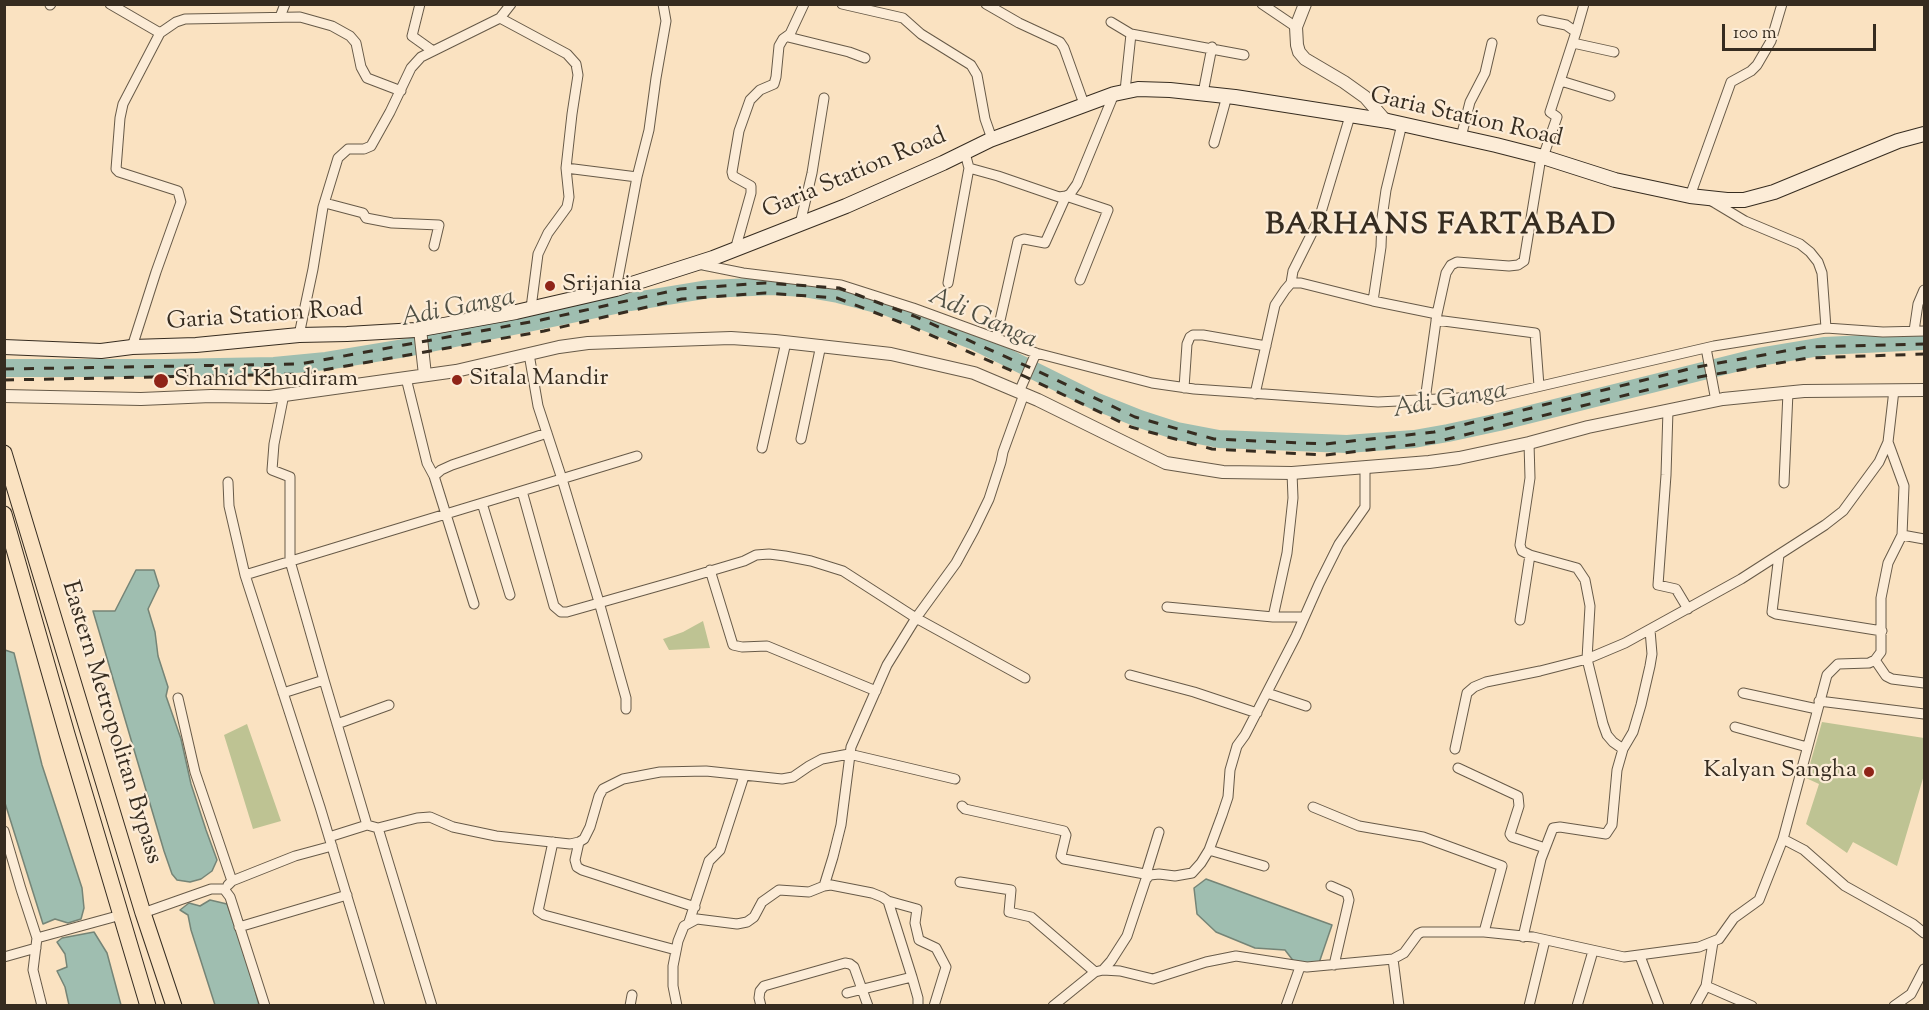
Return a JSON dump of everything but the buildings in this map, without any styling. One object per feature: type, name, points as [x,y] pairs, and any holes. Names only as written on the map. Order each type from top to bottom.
[{"type":"main road","name":"Garia Station Road","points":[[4,347],[100,351],[299,335],[420,329],[531,308],[616,288],[735,249],[846,206],[992,139],[1119,92],[1138,89],[1227,96],[1385,120],[1542,157],[1615,180],[1708,199],[1744,200],[1765,195],[1898,141],[1924,134]]},
{"type":"main road","name":"Eastern Metropolitan Bypass","points":[[4,453],[143,913],[174,1005]]},
{"type":"main road","points":[[4,514],[148,1005]]},
{"type":"street","points":[[110,4],[160,33]]},
{"type":"street","points":[[280,17],[285,4]]},
{"type":"street","points":[[420,4],[412,36],[433,51]]},
{"type":"street","points":[[299,335],[324,203],[338,158],[348,149],[364,149],[371,146],[411,68],[421,57],[500,18],[511,4]]},
{"type":"street","points":[[616,288],[637,177],[649,130],[666,21],[663,4]]},
{"type":"street","name":"Garia Station Road","points":[[735,249],[751,193],[751,186],[733,176],[732,172],[739,131],[750,100],[760,90],[774,84],[779,46],[783,39],[788,37],[804,4]]},
{"type":"street","points":[[842,4],[903,18],[921,33],[971,65],[977,75],[985,119],[992,139]]},
{"type":"street","points":[[986,4],[1019,23],[1060,42],[1084,104]]},
{"type":"street","points":[[1262,4],[1296,27]]},
{"type":"street","points":[[1305,4],[1296,27],[1297,45],[1305,59],[1365,97],[1385,120]]},
{"type":"street","points":[[1425,400],[1437,317],[1446,273],[1451,265],[1457,262],[1509,266],[1518,265],[1524,261],[1542,157],[1557,117],[1551,112],[1584,4]]},
{"type":"street","points":[[1690,196],[1731,82],[1757,65],[1771,41],[1782,4]]},
{"type":"street","points":[[132,347],[181,202],[178,191],[119,172],[116,169],[123,104],[160,33],[185,19],[300,17],[332,26],[350,36],[356,43],[361,67],[367,78],[400,90]]},
{"type":"street","points":[[500,18],[567,54],[576,64],[578,75],[566,168],[569,196],[567,207],[548,232],[538,254],[531,308]]},
{"type":"street","points":[[1542,20],[1566,25],[1576,32]]},
{"type":"street","points":[[1111,22],[1131,33],[1244,55]]},
{"type":"street","points":[[996,338],[1018,241],[1024,239],[1045,243],[1066,196],[1077,184],[1119,92],[1131,33]]},
{"type":"street","points":[[788,37],[865,58]]},
{"type":"street","points":[[1461,137],[1470,102],[1485,74],[1492,43]]},
{"type":"street","points":[[1573,43],[1614,52]]},
{"type":"street","points":[[1203,93],[1212,47]]},
{"type":"street","points":[[1561,81],[1610,96]]},
{"type":"street","points":[[1214,144],[1227,96]]},
{"type":"street","points":[[800,224],[812,173],[824,98]]},
{"type":"street","points":[[1255,394],[1275,305],[1291,283],[1293,271],[1319,219],[1350,116]]},
{"type":"street","points":[[1373,301],[1386,190],[1402,124]]},
{"type":"street","points":[[948,284],[969,168],[965,153]]},
{"type":"street","points":[[566,168],[637,177]]},
{"type":"street","points":[[969,168],[1108,210],[1080,280]]},
{"type":"street","points":[[1708,199],[1745,220],[1800,244],[1810,252],[1818,262],[1822,273],[1826,328]]},
{"type":"street","points":[[324,203],[363,213],[366,218],[392,223],[439,225],[434,246]]},
{"type":"street","points":[[694,263],[743,273],[841,285],[913,308],[1036,353],[1152,383],[1255,394],[1378,402],[1498,396],[1706,348],[1826,328],[1862,331],[1924,331]]},
{"type":"street","points":[[1291,283],[1301,283],[1437,317],[1535,333],[1539,386]]},
{"type":"street","points":[[1914,331],[1915,315],[1924,290]]},
{"type":"street","points":[[420,329],[425,375]]},
{"type":"street","points":[[1184,388],[1187,344],[1192,335],[1266,346]]},
{"type":"street","points":[[4,396],[141,399],[212,396],[270,397],[456,371],[560,347],[633,341],[731,338],[821,345],[891,354],[974,373],[1022,393],[1166,463],[1223,472],[1292,473],[1459,458],[1588,427],[1716,401],[1804,391],[1924,390]]},
{"type":"street","points":[[762,448],[786,342]]},
{"type":"street","points":[[801,440],[821,345]]},
{"type":"street","points":[[1706,348],[1716,401]]},
{"type":"street","points":[[824,886],[841,825],[849,754],[887,665],[916,618],[956,563],[974,530],[1001,462],[1036,353]]},
{"type":"street","points":[[529,354],[538,406],[599,602],[626,698],[626,709]]},
{"type":"street","points":[[406,378],[427,463],[434,476],[474,604]]},
{"type":"street","points":[[1455,749],[1467,693],[1474,687],[1486,682],[1587,659],[1625,643],[1779,555],[1843,511],[1879,462],[1888,442],[1894,390]]},
{"type":"street","points":[[1784,483],[1788,392]]},
{"type":"street","points":[[284,394],[271,467],[273,472],[290,477],[290,561],[367,825]]},
{"type":"street","points":[[1668,410],[1658,585],[1676,589],[1688,609]]},
{"type":"street","points":[[434,476],[452,465],[547,433]]},
{"type":"street","points":[[960,882],[1011,890],[1009,912],[1031,917],[1099,971],[1120,971],[1153,979],[1206,962],[1236,956],[1300,967],[1393,959],[1404,953],[1422,932],[1484,932],[1545,940],[1624,957],[1699,947],[1713,942],[1722,937],[1734,918],[1759,900],[1783,838],[1827,675],[1838,664],[1860,664],[1875,660],[1881,652],[1881,598],[1888,563],[1902,535],[1904,486],[1888,442]]},
{"type":"street","points":[[1529,443],[1530,477],[1520,545],[1522,551],[1530,555],[1577,568],[1585,580],[1589,598],[1587,659],[1607,735],[1623,749]]},
{"type":"street","points":[[245,575],[637,456]]},
{"type":"street","points":[[962,806],[965,809],[1064,831],[1066,835],[1061,856],[1064,859],[1148,875],[1175,876],[1191,873],[1209,850],[1228,797],[1230,770],[1237,746],[1257,713],[1296,636],[1339,544],[1365,507],[1365,467]]},
{"type":"street","points":[[1273,617],[1287,553],[1293,498],[1292,473]]},
{"type":"street","points":[[228,482],[229,506],[245,575],[380,1005]]},
{"type":"street","points":[[522,491],[557,610],[567,612],[762,555],[784,556],[812,561],[843,571],[916,618],[1024,678]]},
{"type":"street","points":[[482,503],[510,595]]},
{"type":"street","points":[[1902,535],[1924,539]]},
{"type":"street","points":[[1520,620],[1530,555]]},
{"type":"street","points":[[1779,555],[1772,612],[1882,631]]},
{"type":"street","points":[[710,570],[733,645],[768,646],[876,690]]},
{"type":"street","points":[[1167,607],[1273,617],[1304,617]]},
{"type":"street","points":[[1523,937],[1545,848],[1553,828],[1606,834],[1612,825],[1617,770],[1623,749],[1633,732],[1644,696],[1652,654],[1650,630]]},
{"type":"street","points":[[1875,660],[1886,676],[1892,679],[1924,683]]},
{"type":"street","points":[[1130,675],[1194,692],[1257,713]]},
{"type":"street","points":[[283,693],[324,680]]},
{"type":"street","points":[[1267,693],[1306,706]]},
{"type":"street","points":[[1743,693],[1818,705],[1924,714]]},
{"type":"street","points":[[178,698],[195,772],[232,880]]},
{"type":"street","points":[[337,724],[389,705]]},
{"type":"street","points":[[1735,727],[1807,747]]},
{"type":"street","points":[[143,913],[211,888],[224,888],[232,880],[367,825],[378,828],[430,817],[453,827],[496,836],[570,844],[579,842],[584,839],[590,827],[603,789],[623,779],[660,772],[706,771],[782,779],[793,777],[822,759],[849,754],[955,779]]},
{"type":"street","points":[[1458,768],[1518,796],[1519,806],[1510,834],[1512,837],[1545,848]]},
{"type":"street","points":[[689,922],[709,861],[720,849],[744,776]]},
{"type":"street","points":[[1313,807],[1359,826],[1423,837],[1502,866],[1484,932]]},
{"type":"street","points":[[378,828],[432,1005]]},
{"type":"street","points":[[4,831],[36,943],[33,970],[42,1005]]},
{"type":"street","points":[[1053,1005],[1111,961],[1127,936],[1148,875],[1159,832]]},
{"type":"street","points":[[1783,838],[1804,850],[1845,886],[1913,924],[1924,933]]},
{"type":"street","points":[[553,842],[538,911],[544,915],[676,950]]},
{"type":"street","points":[[579,842],[575,860],[582,870],[695,907]]},
{"type":"street","points":[[1209,850],[1264,866]]},
{"type":"street","points":[[677,1005],[673,986],[673,966],[684,926],[697,919],[737,924],[747,922],[754,917],[762,902],[779,890],[809,892],[824,886],[846,887],[872,893],[888,901],[917,909],[915,923],[919,940],[936,948],[946,967],[934,1005]]},
{"type":"street","points":[[1331,886],[1347,893],[1349,900],[1334,965]]},
{"type":"street","points":[[224,888],[230,897],[266,1005]]},
{"type":"street","points":[[239,927],[347,895]]},
{"type":"street","points":[[888,901],[912,977],[918,1005]]},
{"type":"street","points":[[4,957],[36,943],[121,915]]},
{"type":"street","points":[[1529,1005],[1545,940]]},
{"type":"street","points":[[1695,1005],[1706,986],[1713,942]]},
{"type":"street","points":[[1577,1005],[1593,951]]},
{"type":"street","points":[[1640,956],[1659,1005]]},
{"type":"street","points":[[1393,959],[1399,1005]]},
{"type":"street","points":[[761,1005],[760,991],[764,986],[845,963],[854,967],[868,1005]]},
{"type":"street","points":[[1286,1005],[1300,967]]},
{"type":"street","points":[[1894,1005],[1911,994],[1924,969]]},
{"type":"street","points":[[847,993],[912,977]]},
{"type":"street","points":[[1706,986],[1752,1005]]},
{"type":"street","points":[[1911,994],[1915,1005]]},
{"type":"street","points":[[630,1005],[632,995]]},
{"type":"green space","points":[[703,621],[710,648],[669,650],[663,639],[683,632]]},
{"type":"green space","points":[[1822,722],[1924,738],[1924,775],[1897,866],[1853,842],[1847,853],[1806,824],[1819,784],[1806,778]]},
{"type":"green space","points":[[247,724],[281,821],[253,829],[224,735]]},
{"type":"shaded area","points":[[136,570],[154,570],[159,586],[148,609],[155,632],[158,656],[168,687],[166,696],[181,739],[191,784],[217,860],[212,871],[201,879],[190,882],[177,880],[172,874],[93,611],[115,611]]},
{"type":"shaded area","points":[[5,650],[14,653],[42,765],[82,888],[84,908],[81,919],[68,923],[55,919],[43,924],[5,803]]},
{"type":"shaded area","points":[[1206,879],[1332,925],[1319,963],[1295,963],[1285,950],[1255,948],[1216,932],[1197,914],[1194,888]]},
{"type":"shaded area","points":[[210,900],[227,904],[259,1005],[215,1005],[188,915],[180,910],[189,903],[200,906]]},
{"type":"shaded area","points":[[94,932],[107,953],[121,1005],[69,1005],[65,987],[57,971],[67,967],[65,954],[57,942],[62,938]]},
{"type":"waterway","name":"Adi Ganga","points":[[4,368],[274,366],[326,361],[411,347],[630,302],[709,289],[773,286],[838,294],[888,307],[972,340],[1095,401],[1177,431],[1219,439],[1347,444],[1414,439],[1448,433],[1759,357],[1825,346],[1924,341]]},
{"type":"railway","points":[[4,369],[300,364],[541,320],[680,289],[765,283],[839,288],[914,316],[1135,417],[1214,439],[1325,444],[1434,432],[1697,367],[1807,347],[1924,344]]},
{"type":"railway","points":[[4,380],[301,374],[544,331],[682,299],[765,293],[837,298],[910,326],[1026,377],[1131,427],[1212,449],[1326,455],[1436,442],[1699,377],[1808,358],[1924,354]]},
{"type":"place","name":"Srijania","points":[[550,286]]},
{"type":"place","name":"Sitala Mandir","points":[[457,380]]},
{"type":"place","name":"Shahid Khudiram","points":[[161,381]]},
{"type":"place","name":"Kalyan Sangha","points":[[1869,772]]},
{"type":"district","name":"BARHANS FARTABAD","points":[[1441,228]]}]
